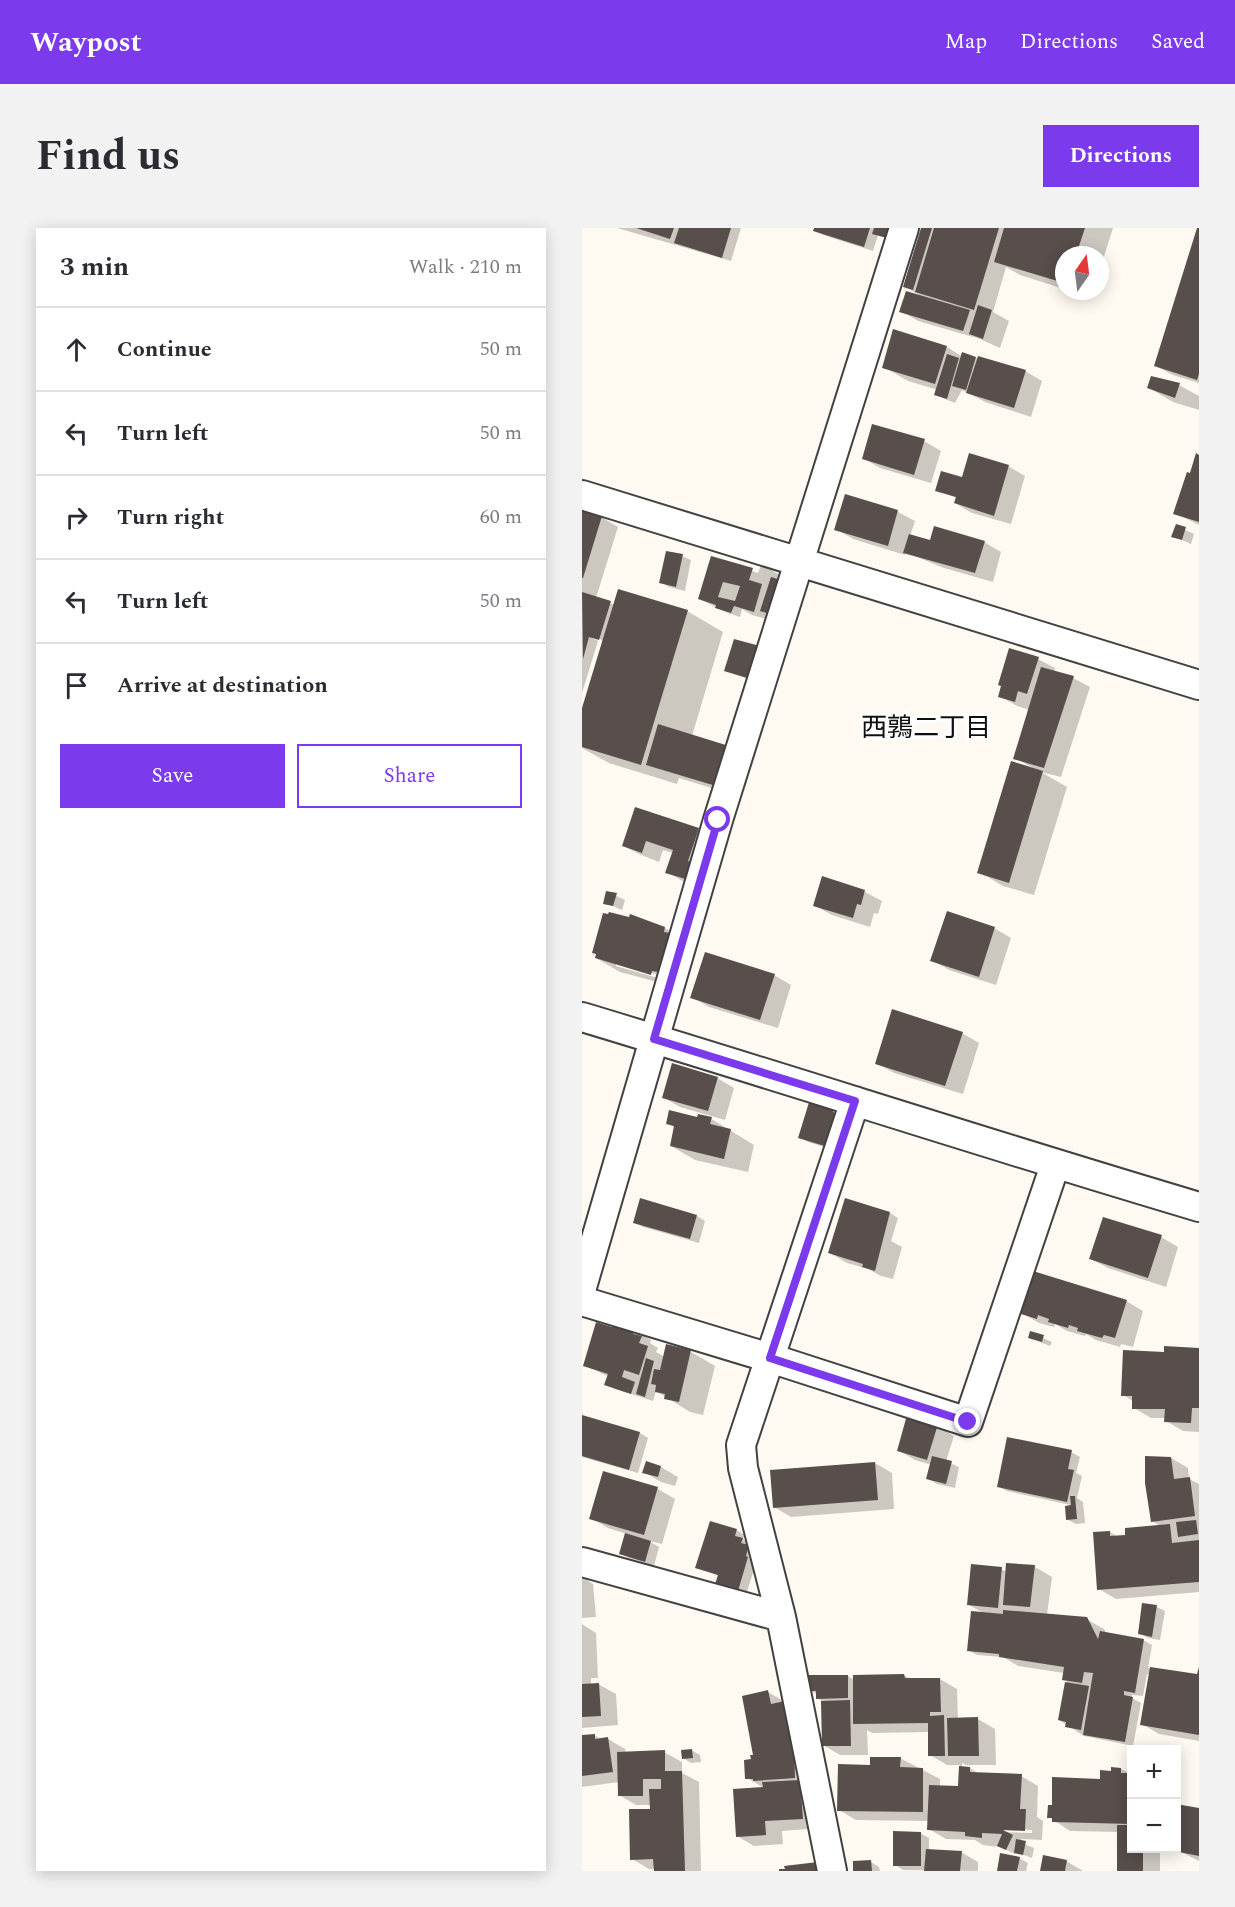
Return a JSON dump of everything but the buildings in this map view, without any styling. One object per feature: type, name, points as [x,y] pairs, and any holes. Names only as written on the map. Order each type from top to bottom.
[{"type":"street","points":[[582,1287],[798,561],[904,228]]},
{"type":"street","points":[[582,495],[1199,685]]},
{"type":"street","points":[[582,1017],[1199,1208]]},
{"type":"street","points":[[832,1871],[781,1617],[743,1468],[741,1445],[855,1101]]},
{"type":"street","points":[[582,1301],[770,1358],[968,1422],[1055,1165]]},
{"type":"street","points":[[582,1562],[781,1617]]},
{"type":"district","name":"西鶉二丁目","points":[[926,728]]},
{"type":"route","points":[[718,820],[654,1039],[855,1101],[770,1358],[968,1422]]}]
